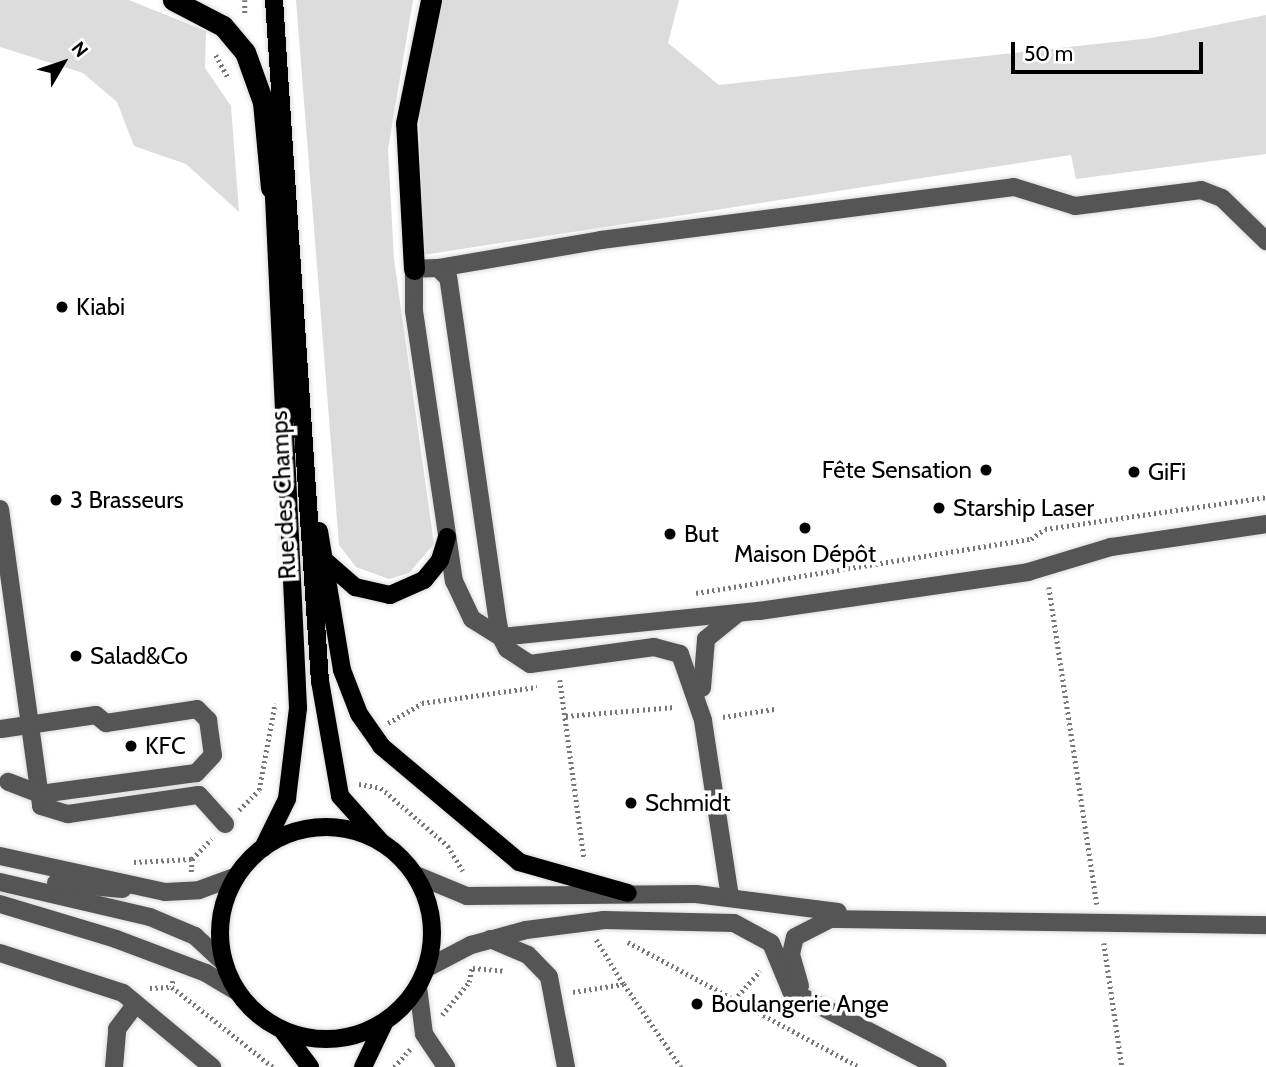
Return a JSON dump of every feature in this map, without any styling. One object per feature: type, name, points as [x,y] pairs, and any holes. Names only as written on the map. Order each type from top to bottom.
[{"type":"highway","points":[[173,0],[232,34],[258,81],[271,188]]},
{"type":"highway","points":[[414,269],[406,123],[430,0]]},
{"type":"main road","name":"Rue des Champs","points":[[274,0],[281,127],[293,232],[317,647],[336,783],[346,808],[382,843]]},
{"type":"main road","name":"Rue des Champs","points":[[262,848],[290,788],[298,708],[271,188],[281,127]]},
{"type":"main road","points":[[306,483],[323,559],[342,670],[371,733],[519,862],[628,893]]},
{"type":"main road","points":[[323,559],[355,587],[390,595],[424,580],[447,537]]},
{"type":"main road","points":[[310,1067],[283,1031],[237,992],[224,963],[221,918],[237,876],[262,848],[321,827],[353,830],[382,843],[415,876],[431,914],[427,968],[418,987],[386,1021],[363,1067]]},
{"type":"main road","points":[[283,1031],[336,1039],[386,1021]]},
{"type":"street","points":[[730,897],[702,720],[690,669],[673,650],[654,647],[530,664],[514,657],[501,637],[465,608],[447,537],[414,311],[414,269],[438,268],[601,240],[1014,187],[1075,206],[1201,190],[1222,198],[1266,241]]},
{"type":"street","points":[[438,268],[448,278],[501,637]]},
{"type":"street","points":[[0,509],[40,794],[52,814],[199,795],[225,824]]},
{"type":"street","points":[[501,637],[741,613],[1046,568],[1111,547],[1266,524]]},
{"type":"street","points":[[702,720],[703,647],[718,624],[741,613]]},
{"type":"street","points":[[1,729],[96,715],[106,723],[197,709],[208,720],[213,755],[196,772],[40,794],[8,782]]},
{"type":"street","points":[[0,856],[150,890]]},
{"type":"street","points":[[0,880],[189,891],[237,876]]},
{"type":"street","points":[[415,876],[467,896],[628,893],[730,897],[872,917]]},
{"type":"street","points":[[0,880],[150,917],[195,936],[224,963]]},
{"type":"street","points":[[0,904],[177,961],[237,992]]},
{"type":"street","points":[[810,1001],[795,976],[794,937],[819,920],[872,917],[1266,925]]},
{"type":"street","points":[[427,968],[490,939],[604,920],[734,922],[764,936],[791,991],[938,1067]]},
{"type":"street","points":[[490,939],[544,969],[555,995],[566,1067]]},
{"type":"street","points":[[0,953],[123,993],[212,1067]]},
{"type":"street","points":[[418,987],[424,1034],[446,1067]]},
{"type":"street","points":[[114,1067],[117,1029],[136,1004]]},
{"type":"path","points":[[232,83],[216,55],[246,17],[245,0]]},
{"type":"path","points":[[691,594],[1266,497]]},
{"type":"path","points":[[1040,533],[1122,1067]]},
{"type":"path","points":[[371,733],[422,703],[561,684]]},
{"type":"path","points":[[189,891],[192,859],[259,790],[277,693]]},
{"type":"path","points":[[566,716],[669,704],[702,720],[774,709]]},
{"type":"path","points":[[352,774],[354,784]]},
{"type":"path","points":[[1094,942],[1114,942]]},
{"type":"path","points":[[177,961],[172,987],[273,1067]]},
{"type":"path","points":[[734,1000],[753,972],[781,968]]},
{"type":"path","points":[[624,984],[681,1067]]},
{"type":"path","points":[[394,1067],[405,1054]]},
{"type":"shaded area","points":[[0,0],[129,0],[206,31],[205,68],[231,106],[239,212],[186,164],[134,146],[117,102],[83,73],[0,47]]},
{"type":"shaded area","points":[[296,0],[413,0],[388,149],[394,259],[434,544],[409,573],[389,579],[356,567],[339,545]]},
{"type":"shaded area","points":[[442,0],[679,0],[668,43],[719,85],[1151,38],[1266,15],[1266,154],[1076,179],[1071,155],[423,255],[419,110]]},
{"type":"place","name":"Kiabi","points":[[62,307]]},
{"type":"place","name":"Fête Sensation","points":[[986,470]]},
{"type":"place","name":"GiFi","points":[[1134,472]]},
{"type":"place","name":"3 Brasseurs","points":[[56,500]]},
{"type":"place","name":"Starship Laser","points":[[939,508]]},
{"type":"place","name":"Maison Dépôt","points":[[805,528]]},
{"type":"place","name":"But","points":[[670,534]]},
{"type":"place","name":"Salad&Co","points":[[76,656]]},
{"type":"place","name":"KFC","points":[[131,746]]},
{"type":"place","name":"Schmidt","points":[[631,803]]},
{"type":"place","name":"Boulangerie Ange","points":[[697,1004]]}]
